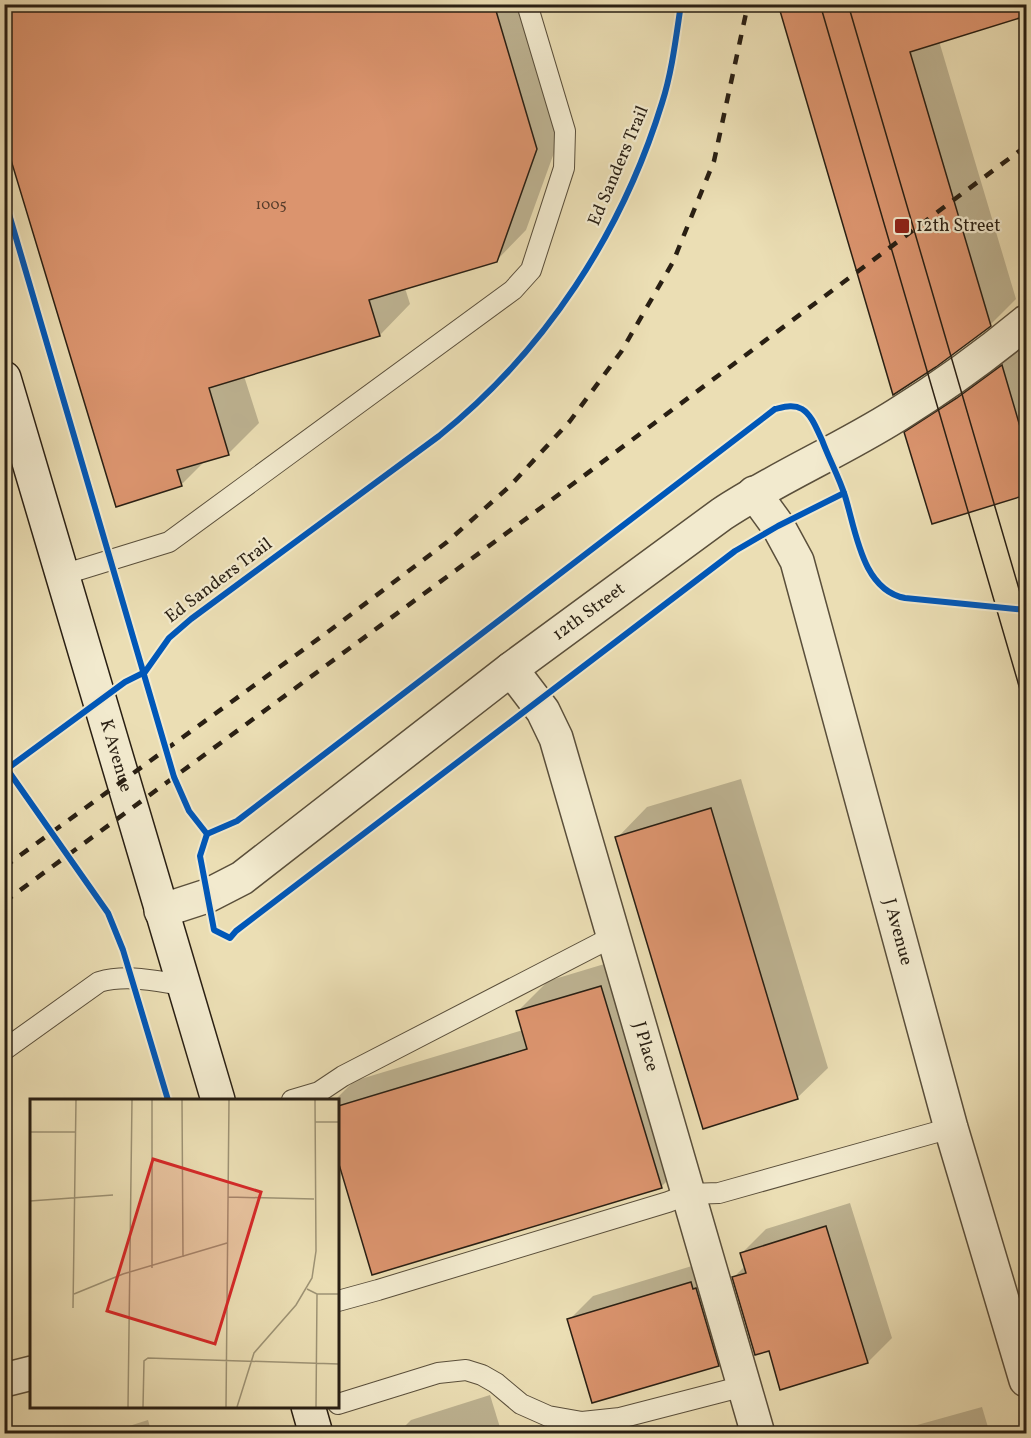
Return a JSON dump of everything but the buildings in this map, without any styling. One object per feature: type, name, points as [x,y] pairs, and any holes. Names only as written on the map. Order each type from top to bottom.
[{"type":"street","name":"12th Street","points":[[161,910],[207,896],[242,879],[511,669],[682,542],[754,493],[896,416],[983,357],[1026,322]]},
{"type":"street","name":"K Avenue","points":[[4,378],[217,1099]]},
{"type":"street","name":"J Avenue","points":[[754,493],[777,526],[796,561],[951,1128],[1026,1380]]},
{"type":"street","name":"J Place","points":[[511,669],[543,711],[556,738],[758,1434]]},
{"type":"street","points":[[4,1380],[30,1374]]},
{"type":"lane","points":[[62,575],[169,542],[513,290],[531,270],[564,168],[565,131],[527,4]]},
{"type":"lane","points":[[298,1099],[320,1092],[343,1076],[614,936]]},
{"type":"lane","points":[[4,1050],[99,982],[114,978],[131,978],[183,985]]},
{"type":"lane","points":[[339,1301],[634,1213],[689,1194],[719,1193],[951,1128]]},
{"type":"lane","points":[[339,1407],[438,1374],[465,1370],[482,1375],[496,1383],[521,1404],[548,1416],[582,1422],[620,1418],[744,1386]]},
{"type":"lane","points":[[320,1413],[335,1408]]},
{"type":"tram line","points":[[820,4],[1026,710]]},
{"type":"tram line","points":[[848,4],[1026,613]]},
{"type":"railway","points":[[4,867],[329,631],[447,542],[510,486],[570,421],[621,352],[673,262],[714,161],[748,4]]},
{"type":"railway","points":[[4,902],[542,507],[1026,146]]},
{"type":"cycle path","name":"Ed Sanders Trail","points":[[4,771],[125,682],[145,672],[169,638],[191,619],[439,436],[477,403],[513,366],[546,328],[575,286],[602,243],[625,198],[662,103],[681,4]]},
{"type":"cycle path","points":[[4,197],[174,777],[189,811],[207,834],[237,821],[775,409],[788,406],[799,407],[811,419],[843,489],[863,557],[879,584],[891,593],[905,598],[1026,610]]},
{"type":"cycle path","points":[[207,834],[200,856],[214,930],[230,938],[236,931],[735,551],[778,526],[844,493]]},
{"type":"cycle path","points":[[7,769],[108,913],[123,950],[168,1099]]},
{"type":"place","name":"12th Street","points":[[902,226]]}]
